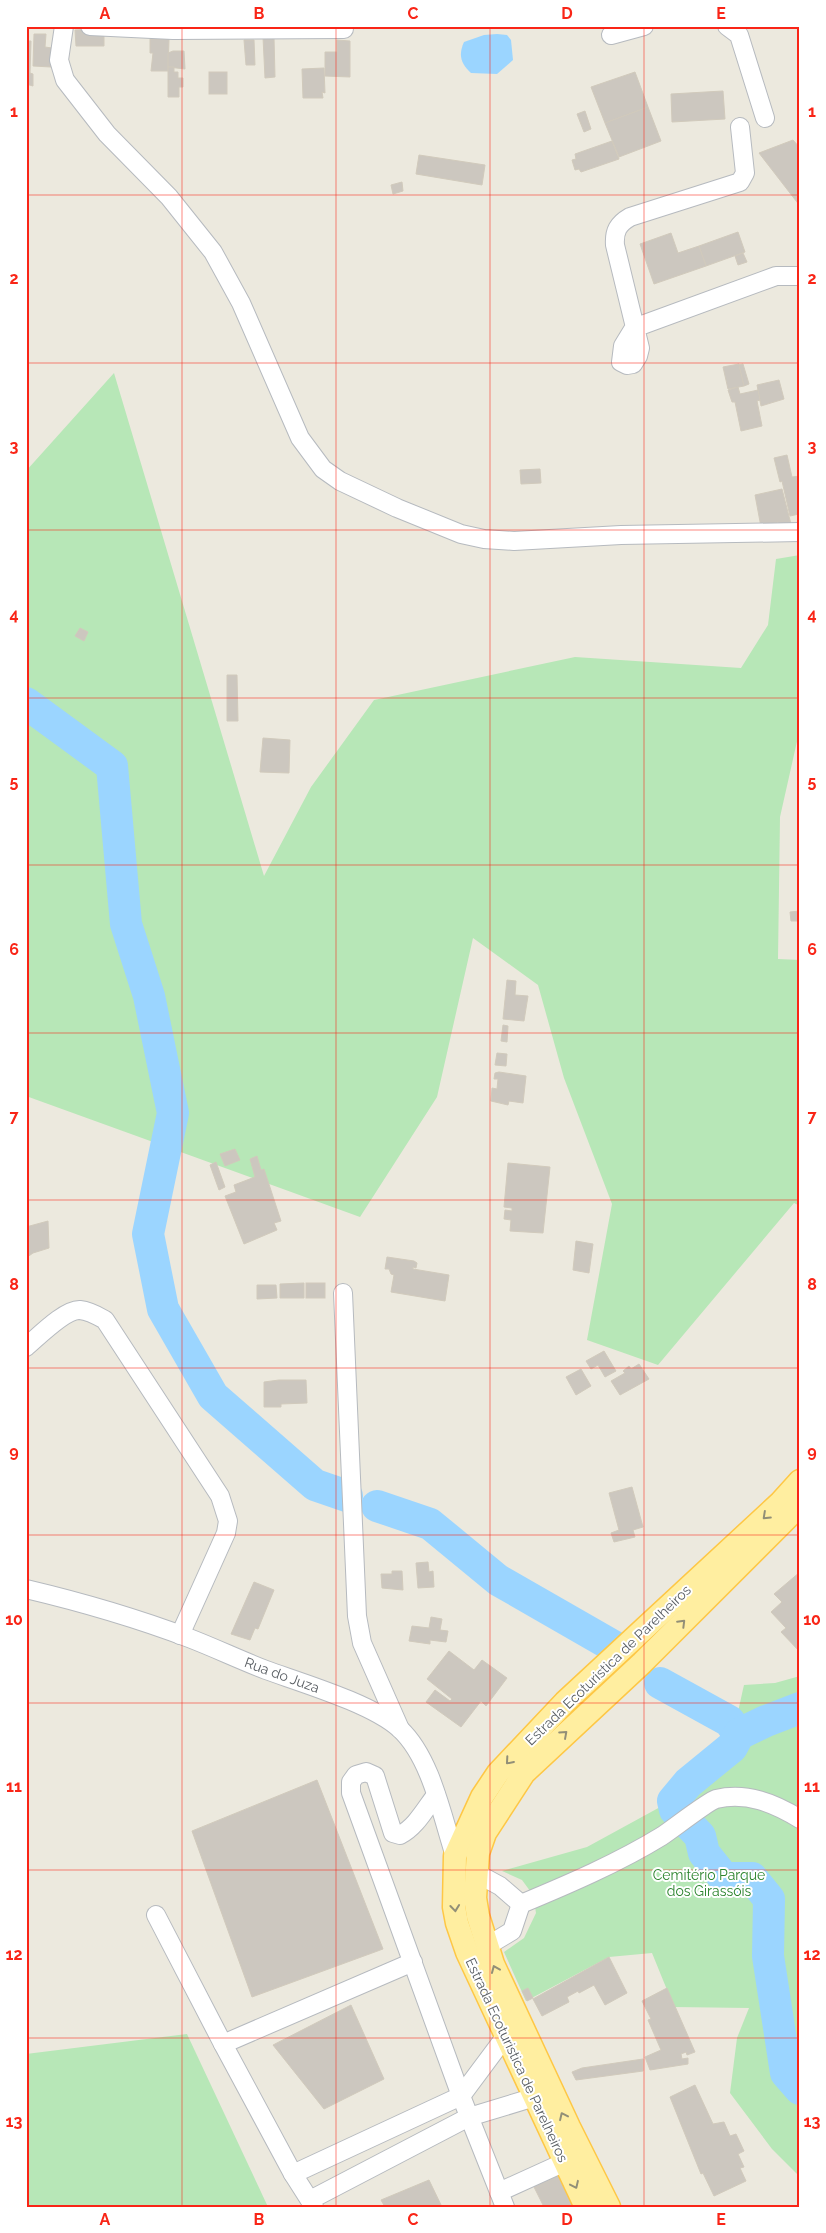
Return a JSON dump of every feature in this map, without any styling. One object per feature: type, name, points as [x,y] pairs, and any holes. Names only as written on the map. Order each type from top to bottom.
[{"type":"main road","name":"Estrada Ecoturistica de Parelheiros","points":[[609,2207],[555,2099],[493,1964],[477,1949],[457,1923],[454,1907],[455,1856],[482,1798],[512,1756],[564,1702],[781,1502],[800,1481]]},
{"type":"main road","name":"Estrada Ecoturistica de Parelheiros","points":[[586,2207],[505,2037],[477,1949],[476,1873],[478,1853],[484,1833],[524,1773],[642,1663],[800,1505]]},
{"type":"main road","points":[[455,1856],[476,1873]]},
{"type":"street","points":[[64,26],[59,60],[64,80],[107,134],[169,197],[213,252],[241,303],[300,438],[323,470],[340,481],[397,508],[461,534],[484,539],[514,541],[621,535],[800,532]]},
{"type":"street","points":[[90,26],[173,30],[344,29]]},
{"type":"street","points":[[611,35],[644,26]]},
{"type":"street","points":[[727,26],[739,36],[765,118]]},
{"type":"street","points":[[740,127],[745,165],[744,177],[740,182],[630,217],[623,221],[615,232],[615,245],[634,328],[776,276],[800,276]]},
{"type":"street","points":[[342,1293],[357,1616],[362,1643],[400,1729]]},
{"type":"street","points":[[26,1347],[69,1311],[86,1311],[105,1320],[220,1496],[228,1521],[226,1533],[180,1635]]},
{"type":"street","name":"Rua do Juza","points":[[26,1589],[87,1604],[180,1635],[355,1704],[400,1729],[422,1758],[436,1794],[455,1856]]},
{"type":"street","points":[[436,1794],[418,1820],[407,1832],[400,1835],[393,1833],[388,1823],[375,1776],[366,1772],[356,1775],[351,1782],[351,1793],[461,2096],[502,2199],[565,2162]]},
{"type":"street","points":[[477,1949],[512,1931],[521,1904],[585,1877],[661,1836],[714,1800],[750,1798],[775,1804],[800,1819]]},
{"type":"street","points":[[476,1873],[500,1886],[521,1904]]},
{"type":"street","points":[[156,1914],[223,2044],[312,2204],[470,2117],[535,2097]]},
{"type":"street","points":[[223,2044],[413,1962]]},
{"type":"street","points":[[294,2174],[461,2096],[505,2037]]},
{"type":"green space","points":[[114,373],[264,876],[311,787],[374,700],[575,657],[741,668],[768,625],[776,559],[800,555],[800,728],[780,817],[778,959],[800,960],[800,1206],[794,1203],[658,1365],[587,1340],[612,1204],[564,1078],[538,985],[473,938],[437,1097],[360,1217],[26,1096],[26,471]]},
{"type":"green space","name":"Cemitério Parque dos Girassóis","points":[[800,1676],[800,2177],[772,2149],[730,2093],[737,2038],[749,2008],[674,2007],[652,1953],[609,1957],[526,2001],[504,1952],[524,1938],[536,1913],[533,1895],[522,1880],[502,1871],[587,1847],[662,1806],[677,1779],[712,1754],[727,1738],[735,1722],[744,1685],[775,1683]]},
{"type":"green space","points":[[187,2034],[268,2207],[26,2207],[26,2054]]},
{"type":"water","points":[[484,35],[507,35],[511,40],[513,60],[497,74],[471,73],[461,59],[464,42]]},
{"type":"building","points":[[104,29],[104,46],[76,46],[75,30]]},
{"type":"building","points":[[34,34],[46,34],[45,47],[52,48],[51,67],[33,66]]},
{"type":"building","points":[[263,37],[274,38],[275,77],[265,78]]},
{"type":"building","points":[[150,39],[169,39],[168,71],[151,71],[153,53],[150,53]]},
{"type":"building","points":[[244,40],[254,40],[255,65],[246,65]]},
{"type":"building","points":[[337,40],[350,41],[350,77],[325,76],[325,52],[337,52]]},
{"type":"building","points":[[26,41],[31,41],[30,73],[33,74],[33,86],[26,84]]},
{"type":"building","points":[[184,51],[185,69],[168,67],[168,53]]},
{"type":"building","points":[[168,67],[174,67],[174,72],[178,72],[178,78],[183,78],[183,87],[179,87],[179,97],[168,97]]},
{"type":"building","points":[[324,68],[325,93],[322,92],[323,98],[303,98],[302,69]]},
{"type":"building","points":[[209,72],[227,72],[227,94],[209,94]]},
{"type":"building","points":[[635,72],[648,107],[605,123],[591,87]]},
{"type":"building","points":[[723,91],[725,119],[672,122],[671,94]]},
{"type":"building","points":[[648,107],[661,141],[619,157],[605,123]]},
{"type":"building","points":[[585,111],[591,129],[584,132],[577,114]]},
{"type":"building","points":[[793,140],[800,148],[800,206],[759,153]]},
{"type":"building","points":[[612,141],[619,159],[581,172],[579,169],[575,170],[572,160],[576,159],[575,154]]},
{"type":"building","points":[[419,155],[485,165],[482,185],[416,174]]},
{"type":"building","points":[[402,182],[403,191],[393,194],[391,185]]},
{"type":"building","points":[[738,232],[745,252],[706,266],[699,246]]},
{"type":"building","points":[[671,233],[678,253],[699,246],[706,266],[654,284],[640,244]]},
{"type":"building","points":[[743,253],[747,262],[738,265],[735,256]]},
{"type":"building","points":[[739,364],[744,386],[728,389],[723,367]]},
{"type":"building","points":[[743,364],[749,384],[744,386],[739,365]]},
{"type":"building","points":[[779,380],[784,399],[761,406],[757,385]]},
{"type":"building","points":[[738,387],[740,394],[758,390],[760,400],[757,401],[762,426],[741,431],[735,402],[732,402],[728,390]]},
{"type":"building","points":[[787,455],[792,477],[800,476],[800,519],[799,514],[790,516],[782,481],[780,482],[774,458]]},
{"type":"building","points":[[540,469],[541,483],[521,484],[520,470]]},
{"type":"building","points":[[782,489],[791,524],[779,525],[778,522],[761,527],[755,495]]},
{"type":"building","points":[[80,628],[88,632],[84,641],[75,636]]},
{"type":"building","points":[[227,675],[237,675],[238,721],[227,721]]},
{"type":"building","points":[[263,738],[290,740],[289,773],[260,772]]},
{"type":"building","points":[[800,911],[800,921],[791,921],[790,912]]},
{"type":"building","points":[[507,980],[516,981],[515,995],[528,996],[524,1021],[503,1019]]},
{"type":"building","points":[[503,1025],[508,1026],[507,1042],[501,1041]]},
{"type":"building","points":[[497,1053],[507,1054],[506,1066],[495,1065]]},
{"type":"building","points":[[495,1073],[526,1076],[523,1103],[509,1101],[508,1105],[491,1101],[492,1088],[497,1089],[498,1079],[494,1079]]},
{"type":"building","points":[[235,1149],[240,1160],[225,1166],[220,1154]]},
{"type":"building","points":[[257,1156],[261,1170],[264,1169],[281,1221],[274,1223],[277,1230],[244,1244],[225,1196],[236,1192],[234,1185],[255,1177],[250,1159]]},
{"type":"building","points":[[216,1162],[225,1187],[219,1190],[210,1165]]},
{"type":"building","points":[[508,1163],[550,1167],[543,1233],[510,1231],[511,1220],[504,1219],[505,1210],[512,1211],[512,1208],[504,1207]]},
{"type":"building","points":[[48,1221],[49,1248],[33,1253],[26,1258],[26,1227]]},
{"type":"building","points":[[576,1241],[593,1244],[589,1273],[573,1270]]},
{"type":"building","points":[[387,1257],[414,1261],[417,1263],[416,1268],[413,1267],[413,1269],[449,1275],[445,1301],[391,1292],[394,1275],[391,1274],[389,1269],[385,1269]]},
{"type":"building","points":[[304,1283],[304,1298],[280,1298],[280,1284]]},
{"type":"building","points":[[306,1283],[325,1283],[325,1298],[306,1298]]},
{"type":"building","points":[[257,1285],[276,1285],[277,1298],[257,1299]]},
{"type":"building","points":[[604,1351],[616,1371],[605,1377],[598,1365],[591,1369],[586,1361]]},
{"type":"building","points":[[639,1364],[649,1379],[620,1395],[611,1381],[625,1373],[623,1371],[629,1366],[631,1369]]},
{"type":"building","points":[[581,1369],[591,1386],[576,1395],[566,1377]]},
{"type":"building","points":[[306,1380],[307,1403],[281,1404],[281,1407],[264,1407],[264,1382]]},
{"type":"building","points":[[632,1487],[643,1527],[633,1530],[635,1537],[614,1542],[611,1533],[619,1530],[609,1493]]},
{"type":"building","points":[[428,1562],[429,1572],[433,1571],[434,1587],[418,1588],[416,1563]]},
{"type":"building","points":[[392,1571],[402,1571],[403,1590],[382,1588],[381,1574],[392,1574]]},
{"type":"building","points":[[800,1572],[800,1652],[781,1632],[786,1628],[771,1612],[782,1602],[774,1594]]},
{"type":"building","points":[[254,1582],[274,1590],[258,1629],[255,1628],[250,1640],[231,1634]]},
{"type":"building","points":[[431,1617],[442,1619],[440,1630],[448,1631],[446,1642],[430,1640],[430,1644],[409,1641],[412,1626],[429,1628]]},
{"type":"building","points":[[449,1651],[474,1670],[482,1660],[507,1678],[486,1706],[481,1701],[461,1727],[426,1702],[435,1690],[450,1701],[452,1699],[427,1679]]},
{"type":"building","points":[[317,1780],[383,1949],[252,1997],[192,1831]]},
{"type":"building","points":[[609,1957],[627,1993],[605,2005],[594,1985],[567,1997],[569,2002],[542,2016],[533,1999]]},
{"type":"building","points":[[528,1988],[533,1998],[527,2001],[522,1991]]},
{"type":"building","points":[[667,1988],[695,2052],[687,2055],[686,2052],[681,2054],[682,2059],[688,2058],[688,2064],[650,2070],[645,2057],[661,2050],[648,2020],[651,2019],[642,2001]]},
{"type":"building","points":[[351,2005],[384,2079],[324,2109],[273,2045]]},
{"type":"building","points":[[643,2059],[643,2071],[576,2080],[572,2072],[582,2068]]},
{"type":"building","points":[[695,2085],[713,2124],[724,2122],[730,2136],[736,2134],[744,2151],[738,2154],[744,2167],[740,2168],[746,2181],[714,2196],[703,2173],[701,2174],[670,2097]]},
{"type":"building","points":[[559,2175],[573,2207],[544,2207],[534,2187]]},
{"type":"building","points":[[429,2180],[442,2207],[385,2207],[381,2200]]},
{"type":"waterway","points":[[26,703],[112,766],[126,924],[149,996],[173,1113],[148,1234],[163,1309],[213,1396],[315,1485],[347,1496]]},
{"type":"waterway","points":[[377,1506],[430,1524],[498,1580],[613,1646]]},
{"type":"waterway","points":[[660,1683],[729,1721],[739,1734]]},
{"type":"waterway","points":[[800,1708],[739,1734],[732,1747],[688,1783],[673,1801],[675,1810],[700,1836],[704,1853],[724,1878],[752,1878],[769,1899],[768,1956],[786,2073],[800,2089]]}]
